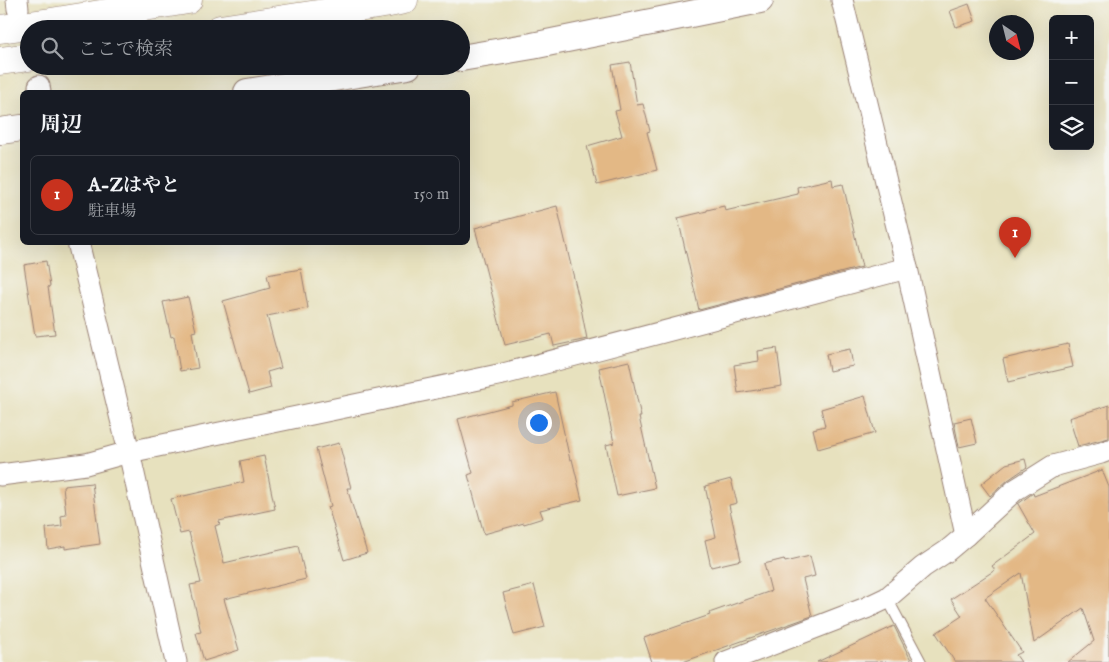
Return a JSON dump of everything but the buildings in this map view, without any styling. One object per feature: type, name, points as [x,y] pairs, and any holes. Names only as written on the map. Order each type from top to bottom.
[{"type":"highway","points":[[63,20],[188,0]]},
{"type":"highway","points":[[279,20],[404,0]]},
{"type":"highway","points":[[0,29],[20,26]]},
{"type":"highway","points":[[0,61],[20,58]]},
{"type":"street","points":[[470,56],[532,46],[760,0]]},
{"type":"street","points":[[842,0],[907,268],[966,536]]},
{"type":"street","points":[[259,90],[352,75]]},
{"type":"street","points":[[0,131],[20,128]]},
{"type":"street","points":[[79,245],[129,452],[176,662]]},
{"type":"street","points":[[0,475],[86,464],[129,452],[503,374],[907,268]]},
{"type":"street","points":[[726,662],[866,608],[887,598],[923,567],[966,536],[1015,490],[1053,466],[1109,450]]},
{"type":"lane","points":[[887,598],[921,662]]},
{"type":"place","name":"A-Zはやと","points":[[1015,258]]}]
